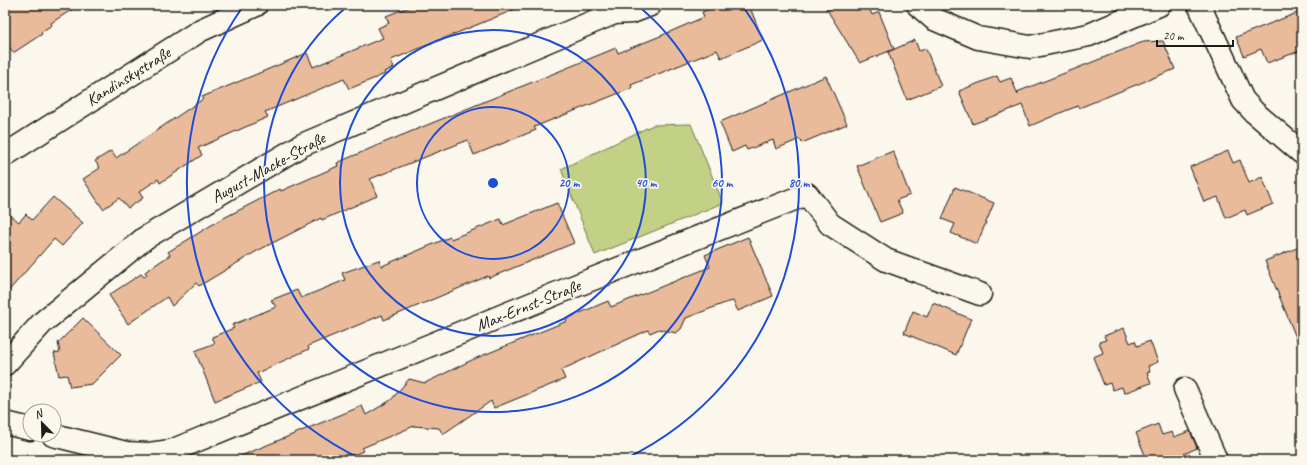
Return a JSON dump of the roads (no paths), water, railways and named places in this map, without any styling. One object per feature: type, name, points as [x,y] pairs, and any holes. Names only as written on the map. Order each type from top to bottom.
[{"type":"street","name":"Kandinskystraße","points":[[5,155],[201,30],[256,5]]},
{"type":"street","name":"August-Macke-Straße","points":[[5,364],[43,322],[145,238],[302,145],[612,9],[632,12],[650,5]]},
{"type":"street","points":[[918,5],[934,19],[978,38],[1030,47],[1089,35],[1159,5]]},
{"type":"street","points":[[1199,5],[1243,100],[1254,112],[1302,153]]},
{"type":"street","name":"Max-Ernst-Straße","points":[[62,437],[126,453],[149,454],[171,451],[575,286],[807,194],[830,224],[886,260],[980,294]]},
{"type":"street","points":[[1185,389],[1216,460]]},
{"type":"street","points":[[5,423],[22,427]]}]
